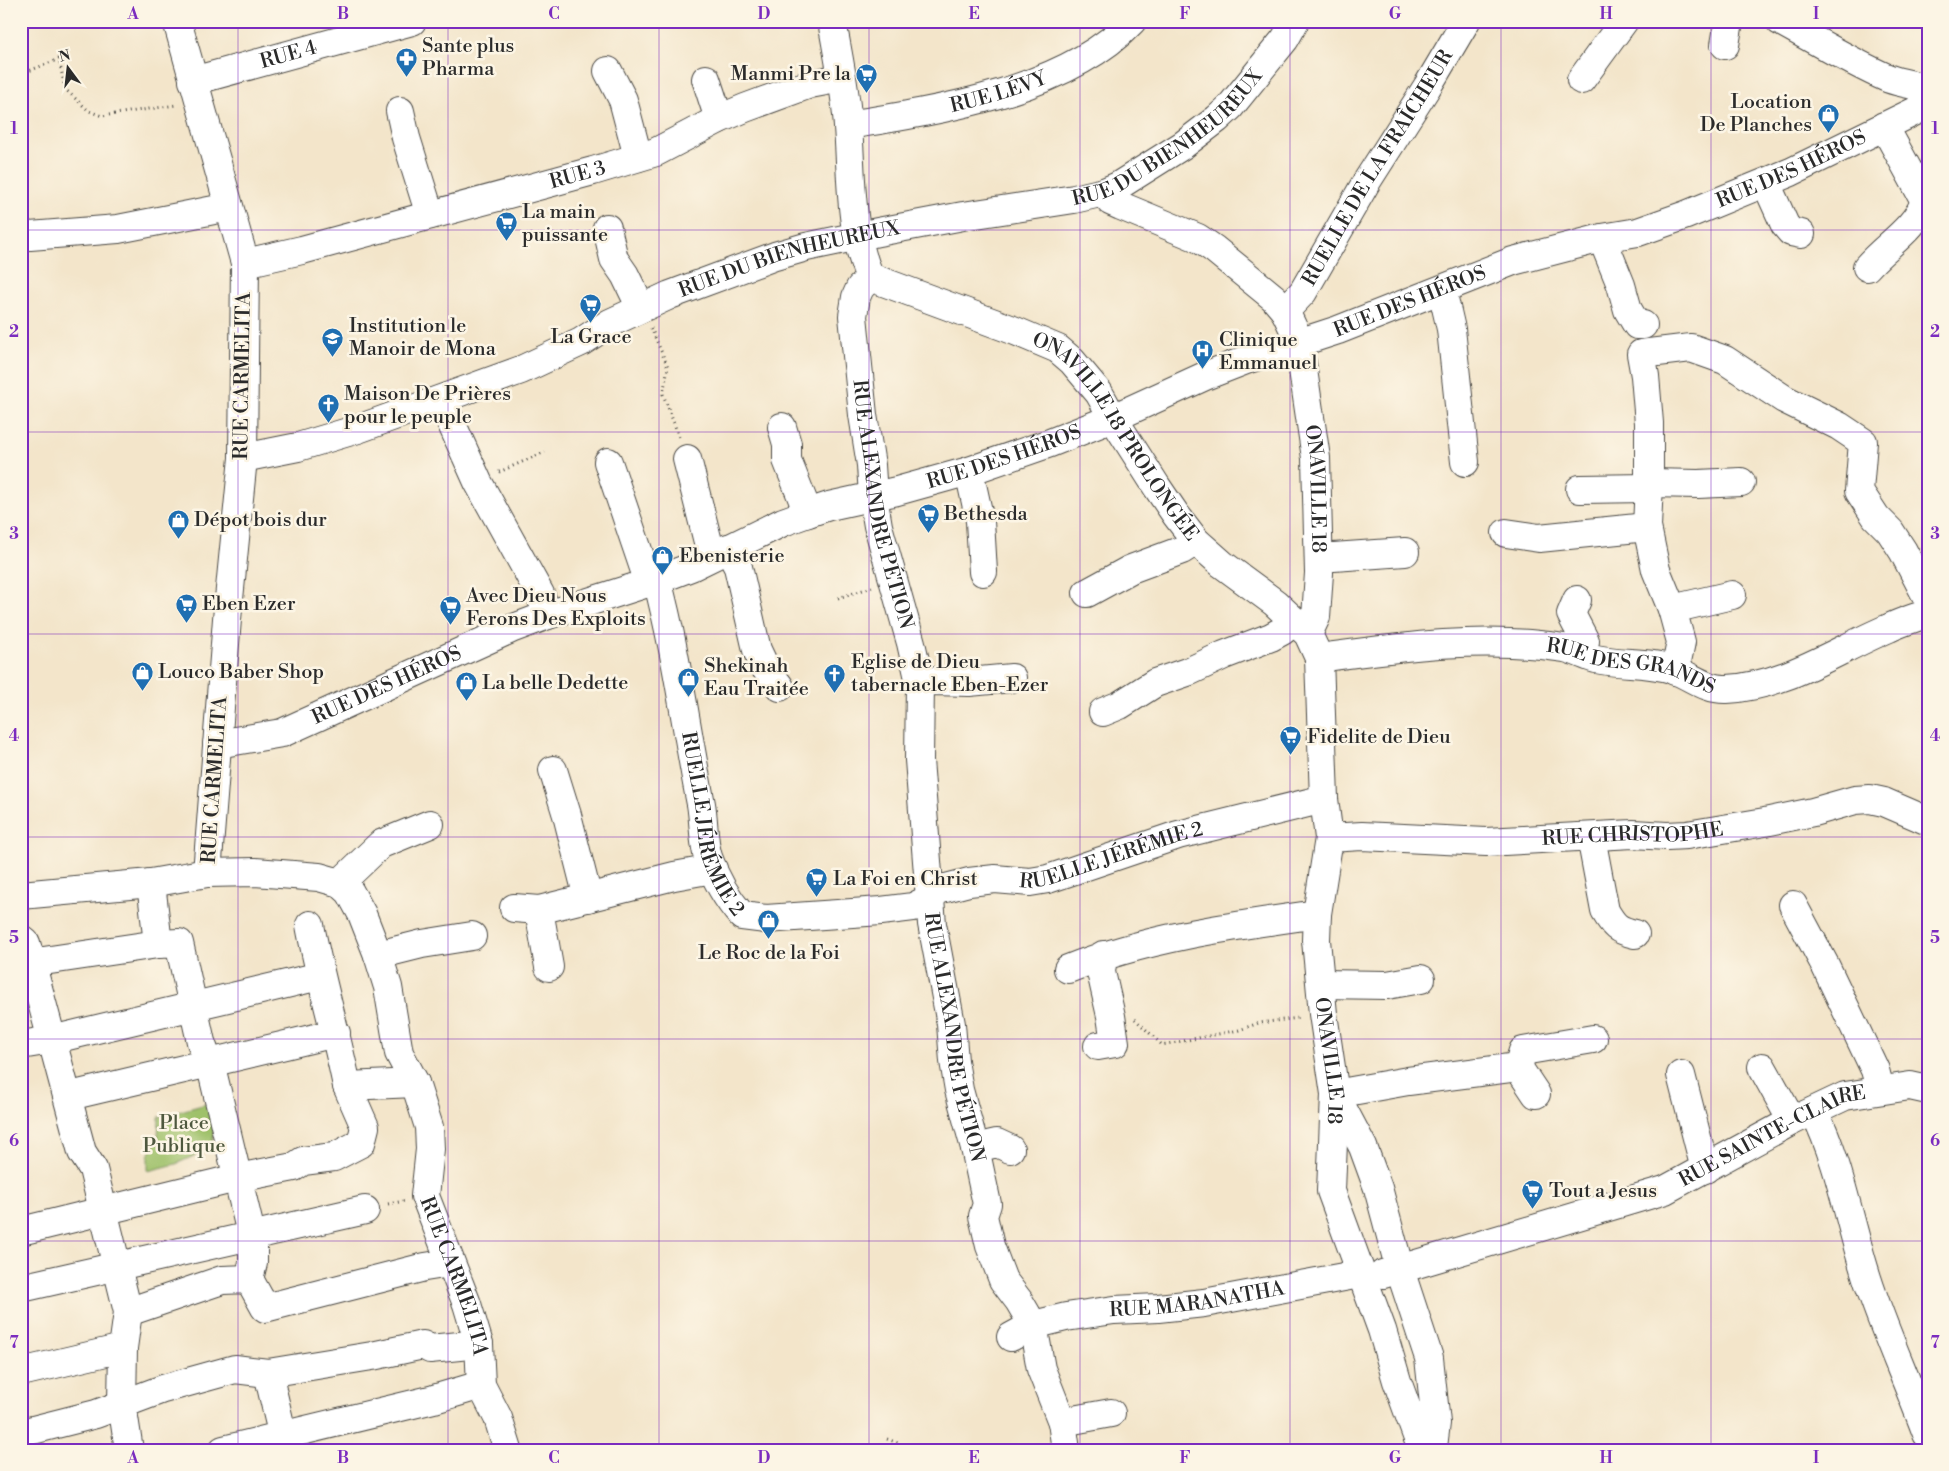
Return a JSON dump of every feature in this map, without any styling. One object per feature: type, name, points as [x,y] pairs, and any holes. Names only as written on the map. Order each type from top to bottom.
[{"type":"street","name":"RUE CARMELITA","points":[[177,21],[244,263],[243,458],[227,619],[207,873],[255,872],[319,877],[340,884],[350,892],[362,914],[388,987],[399,1053],[415,1084],[428,1127],[430,1149],[425,1196],[467,1304],[479,1344],[481,1385],[498,1418],[508,1450]]},
{"type":"street","name":"RUE 4","points":[[196,90],[357,29],[412,21]]},
{"type":"street","points":[[832,21],[848,125],[856,238],[870,277]]},
{"type":"street","name":"RUE DU BIENHEUREUX","points":[[243,458],[298,447],[441,400],[559,353],[581,342],[610,323],[641,308],[775,256],[806,247],[878,232],[963,216],[1074,199],[1104,192],[1118,186],[1183,145],[1217,119],[1230,107],[1285,39],[1295,21]]},
{"type":"street","name":"RUELLE DE LA FRAÎCHEUR","points":[[1285,312],[1303,292],[1367,181],[1432,80],[1466,21]]},
{"type":"street","points":[[1581,80],[1624,21]]},
{"type":"street","points":[[1780,21],[1861,66],[1888,79],[1917,85],[1928,93]]},
{"type":"street","name":"RUE LÉVY","points":[[848,125],[917,114],[997,95],[1082,60],[1106,45],[1124,24]]},
{"type":"street","points":[[608,71],[623,100],[638,157]]},
{"type":"street","name":"RUE 3","points":[[244,263],[302,250],[593,172],[656,152],[719,119],[810,84],[842,78]]},
{"type":"street","points":[[706,79],[719,119]]},
{"type":"street","name":"RUE DES HÉROS","points":[[217,744],[282,733],[511,629],[548,614],[653,582],[691,567],[783,522],[828,506],[969,471],[1050,443],[1113,418],[1205,376],[1442,290],[1512,261],[1602,238],[1638,232],[1766,183],[1928,105]]},
{"type":"street","points":[[400,111],[406,138],[430,215]]},
{"type":"street","points":[[1867,267],[1879,253],[1916,220],[1927,201],[1884,126]]},
{"type":"street","points":[[1766,183],[1784,225],[1791,232],[1801,234]]},
{"type":"street","name":"ONAVILLE 18","points":[[1104,192],[1110,201],[1189,235],[1214,249],[1274,298],[1285,312],[1298,343],[1316,458],[1319,558],[1316,617],[1307,638],[1329,838],[1317,914],[1316,940],[1323,1014],[1335,1094],[1331,1191],[1382,1330],[1396,1381],[1422,1450]]},
{"type":"street","points":[[24,237],[118,229],[229,207]]},
{"type":"street","points":[[607,228],[614,259],[625,275],[641,308]]},
{"type":"street","points":[[1602,238],[1621,285],[1628,310],[1637,325],[1643,325]]},
{"type":"street","name":"ONAVILLE 18 PROLONGÉE","points":[[870,277],[995,323],[1058,349],[1072,361],[1100,392],[1113,418],[1176,515],[1196,540],[1222,564],[1276,603],[1307,638]]},
{"type":"street","name":"RUE ALEXANDRE PÉTION","points":[[870,277],[860,288],[856,297],[853,316],[863,415],[878,526],[894,580],[920,683],[919,760],[928,855],[929,899],[951,1024],[954,1061],[959,1090],[975,1148],[987,1204],[983,1216],[990,1246],[1003,1280],[1019,1301],[1022,1331],[1041,1369],[1062,1422],[1066,1450]]},
{"type":"street","points":[[1442,290],[1451,328],[1465,462]]},
{"type":"street","points":[[1675,671],[1681,642],[1672,609],[1656,570],[1647,527],[1649,423],[1641,354],[1691,348],[1725,360],[1784,399],[1839,426],[1863,442],[1859,491],[1876,518],[1890,531],[1903,551],[1928,599]]},
{"type":"street","points":[[441,400],[478,482],[540,594],[548,614]]},
{"type":"street","points":[[782,427],[787,444],[786,460],[808,514]]},
{"type":"street","points":[[687,459],[708,542],[738,567],[757,650],[766,669],[780,687]]},
{"type":"street","name":"RUELLE JÉRÉMIE 2","points":[[608,462],[653,582],[675,660],[708,854],[713,869],[730,900],[742,916],[766,919],[823,917],[913,907],[929,899],[938,890],[995,878],[1030,882],[1048,879],[1178,835],[1324,799]]},
{"type":"street","points":[[969,471],[980,521],[983,572]]},
{"type":"street","points":[[1580,489],[1728,483]]},
{"type":"street","points":[[1506,533],[1539,538],[1647,527]]},
{"type":"street","points":[[1087,593],[1131,569],[1182,550],[1196,540]]},
{"type":"street","points":[[1319,558],[1404,552]]},
{"type":"street","points":[[1672,609],[1732,595]]},
{"type":"street","points":[[1568,610],[1584,641],[1581,653]]},
{"type":"street","name":"RUE DES GRANDS","points":[[1307,638],[1392,648],[1470,642],[1544,645],[1566,648],[1596,658],[1650,664],[1675,671],[1710,688],[1726,689],[1776,680],[1888,628],[1928,613]]},
{"type":"street","points":[[1103,712],[1120,705],[1155,683],[1190,671],[1282,631],[1307,638]]},
{"type":"street","points":[[920,683],[1012,678]]},
{"type":"street","points":[[553,770],[588,898]]},
{"type":"street","name":"RUE CHRISTOPHE","points":[[1329,838],[1362,836],[1486,842],[1633,834],[1687,835],[1765,822],[1813,812],[1855,800],[1870,799],[1884,802],[1928,820]]},
{"type":"street","points":[[340,884],[381,844],[430,824]]},
{"type":"street","points":[[1590,837],[1605,911],[1611,922],[1620,930],[1635,934]]},
{"type":"street","points":[[549,967],[526,909],[588,898],[674,876],[713,869]]},
{"type":"street","points":[[21,895],[151,883],[207,873]]},
{"type":"street","points":[[151,883],[158,944]]},
{"type":"street","points":[[1793,905],[1825,966],[1875,1070],[1880,1089]]},
{"type":"street","points":[[1068,969],[1102,955],[1222,927],[1317,914]]},
{"type":"street","points":[[21,1231],[237,1178],[294,1167],[303,1162],[334,1157],[361,1143],[365,1127],[347,1086],[336,1033],[320,976],[310,925]]},
{"type":"street","points":[[378,955],[422,944],[472,936]]},
{"type":"street","points":[[129,1450],[122,1404],[123,1348],[128,1312],[93,1169],[82,1152],[51,1040],[27,969],[158,944],[179,943],[201,1042],[209,1062],[253,1242],[254,1263],[249,1278],[265,1308],[425,1267],[450,1263]]},
{"type":"street","points":[[1098,1046],[1115,1043],[1101,972],[1102,955]]},
{"type":"street","points":[[21,1045],[51,1040],[320,976]]},
{"type":"street","points":[[1321,984],[1387,985],[1421,979]]},
{"type":"street","points":[[74,1095],[336,1033]]},
{"type":"street","points":[[1518,1067],[1523,1051],[1593,1039]]},
{"type":"street","points":[[1430,1450],[1433,1447],[1436,1423],[1429,1358],[1400,1270],[1378,1188],[1363,1147],[1335,1094],[1408,1081],[1518,1067]]},
{"type":"street","points":[[1518,1067],[1536,1094]]},
{"type":"street","points":[[1762,1067],[1803,1116],[1836,1164],[1850,1222],[1867,1279],[1927,1434]]},
{"type":"street","points":[[1681,1075],[1705,1169]]},
{"type":"street","points":[[347,1086],[415,1084]]},
{"type":"street","name":"RUE SAINTE-CLAIRE","points":[[1361,1276],[1400,1270],[1664,1190],[1844,1096],[1880,1089],[1910,1086],[1928,1090]]},
{"type":"street","points":[[975,1148],[997,1144],[1010,1149]]},
{"type":"street","points":[[21,1288],[365,1210]]},
{"type":"street","name":"RUE MARANATHA","points":[[1022,1331],[1066,1317],[1114,1310],[1204,1303],[1361,1276]]},
{"type":"street","points":[[128,1312],[222,1280],[249,1278]]},
{"type":"street","points":[[21,1433],[96,1414],[163,1389],[235,1369],[268,1373],[372,1356],[423,1345],[430,1348],[479,1344]]},
{"type":"street","points":[[21,1372],[123,1348]]},
{"type":"street","points":[[268,1373],[285,1443]]},
{"type":"street","points":[[224,1450],[285,1443],[481,1385]]},
{"type":"street","points":[[1062,1422],[1111,1413]]},
{"type":"path","points":[[21,74],[59,59],[65,89],[88,111],[102,116],[159,108],[196,90]]},
{"type":"path","points":[[641,308],[668,367],[663,394],[687,459]]},
{"type":"path","points":[[478,482],[545,452]]},
{"type":"path","points":[[838,598],[894,580]]},
{"type":"path","points":[[1162,1045],[1239,1030],[1260,1023],[1323,1014]]},
{"type":"path","points":[[365,1210],[425,1196]]},
{"type":"path","points":[[887,1439],[898,1443],[902,1450]]},
{"type":"green space","name":"Place Publique","points":[[206,1104],[214,1128],[212,1148],[176,1164],[148,1171],[148,1156],[158,1136],[159,1117]]},
{"type":"place","name":"Sante plus Pharma","points":[[406,77]]},
{"type":"place","name":"Manmi Pre la","points":[[867,93]]},
{"type":"place","name":"Location De Planches","points":[[1828,133]]},
{"type":"place","name":"La main puissante","points":[[506,242]]},
{"type":"place","name":"La Grace","points":[[591,324]]},
{"type":"place","name":"Institution le Manoir de Mona","points":[[333,357]]},
{"type":"place","name":"Clinique Emmanuel","points":[[1203,370]]},
{"type":"place","name":"Maison De Prières pour le peuple","points":[[328,424]]},
{"type":"place","name":"Bethesda","points":[[928,533]]},
{"type":"place","name":"Dépot bois dur","points":[[178,539]]},
{"type":"place","name":"Ebenisterie","points":[[663,575]]},
{"type":"place","name":"Eben Ezer","points":[[186,623]]},
{"type":"place","name":"Avec Dieu Nous Ferons Des Exploits","points":[[450,626]]},
{"type":"place","name":"Louco Baber Shop","points":[[142,691]]},
{"type":"place","name":"Eglise de Dieu tabernacle Eben-Ezer","points":[[835,693]]},
{"type":"place","name":"Shekinah Eau Traitée","points":[[688,697]]},
{"type":"place","name":"La belle Dedette","points":[[466,702]]},
{"type":"place","name":"Fidelite de Dieu","points":[[1291,756]]},
{"type":"place","name":"La Foi en Christ","points":[[817,898]]},
{"type":"place","name":"Le Roc de la Foi","points":[[769,940]]},
{"type":"place","name":"Tout a Jesus","points":[[1533,1210]]}]
